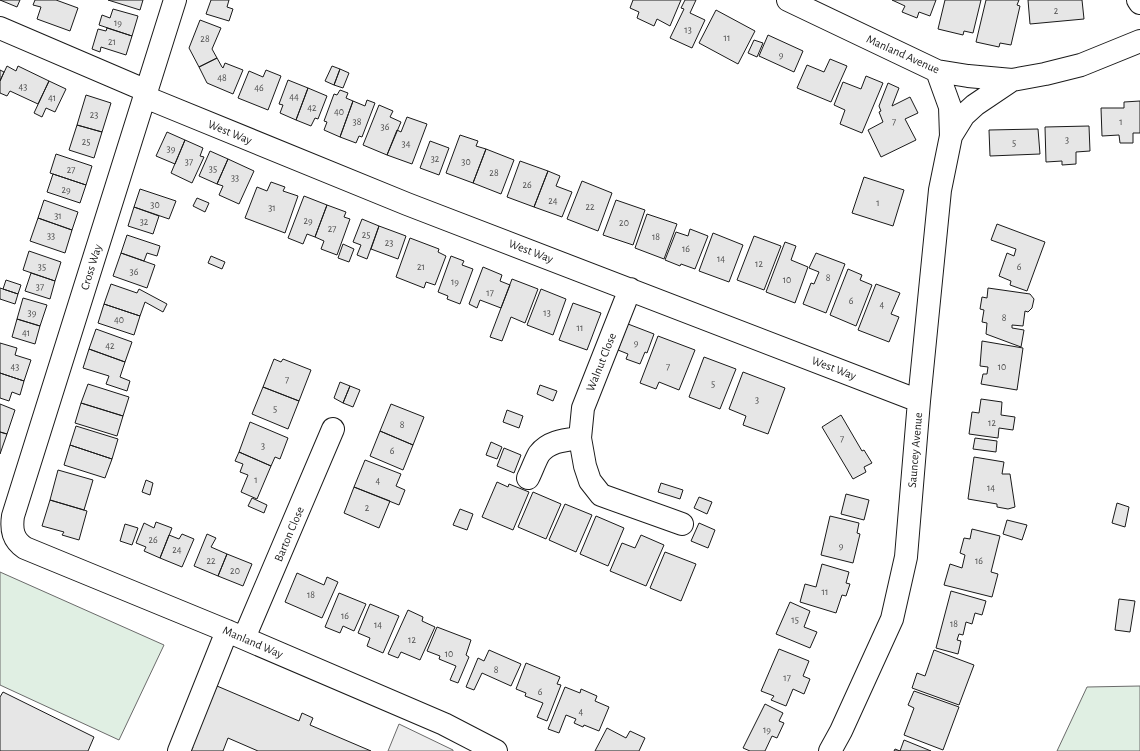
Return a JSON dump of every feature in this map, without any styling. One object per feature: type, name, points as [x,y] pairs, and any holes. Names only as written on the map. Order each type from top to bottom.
[{"type":"street","name":"Cross Way","points":[[13,535],[13,516],[175,0]]},
{"type":"street","name":"Manland Avenue","points":[[788,0],[937,70],[968,76],[1012,80],[1045,74],[1081,65],[1140,41]]},
{"type":"street","name":"West Way","points":[[0,28],[146,94],[407,204],[919,401]]},
{"type":"street","name":"Sauncey Avenue","points":[[830,751],[892,619],[906,557],[919,401],[940,190],[951,136],[950,107],[937,70]]},
{"type":"street","name":"Sauncey Avenue","points":[[951,136],[964,115],[975,104],[1012,80]]},
{"type":"street","name":"Walnut Close","points":[[630,289],[583,408],[580,438],[585,466],[590,481],[601,495],[682,524]]},
{"type":"street","name":"Barton Close","points":[[179,751],[333,429]]},
{"type":"street","points":[[528,478],[539,454],[548,446],[558,441],[580,438]]},
{"type":"street","name":"Manland Way","points":[[13,535],[18,543],[25,548],[444,724],[496,751]]},
{"type":"green space","points":[[0,572],[164,645],[119,740],[0,685]]},
{"type":"green space","points":[[1140,686],[1140,751],[1057,751],[1087,687]]},
{"type":"shaded area","points":[[399,724],[453,750],[453,751],[388,751]]},
{"type":"building","points":[[0,0],[20,0],[17,7]]},
{"type":"building","points":[[35,0],[56,0],[78,8],[70,31],[37,19],[41,7],[33,5]]},
{"type":"building","points":[[108,0],[143,0],[140,10]]},
{"type":"building","points":[[211,0],[229,0],[227,7],[233,9],[229,21],[206,14]]},
{"type":"building","points":[[633,0],[681,0],[670,26],[657,19],[654,26],[637,18],[639,12],[630,8]]},
{"type":"building","points":[[685,0],[696,0],[690,13],[705,20],[692,48],[670,38],[684,9],[681,8]]},
{"type":"building","points":[[892,0],[936,0],[930,16],[919,12],[917,18],[902,12],[905,6]]},
{"type":"building","points":[[945,0],[981,0],[973,33],[964,31],[963,35],[938,29]]},
{"type":"building","points":[[986,0],[1019,0],[1017,5],[1020,6],[1011,45],[1000,43],[999,47],[976,42]]},
{"type":"building","points":[[1028,0],[1082,0],[1084,19],[1030,24]]},
{"type":"building","points":[[113,9],[138,16],[132,36],[99,25],[102,15],[110,18]]},
{"type":"building","points":[[716,10],[755,31],[738,64],[699,43]]},
{"type":"building","points":[[200,20],[221,28],[212,49],[217,58],[199,67],[189,48]]},
{"type":"building","points":[[107,28],[132,36],[126,55],[101,47],[100,52],[92,49],[98,29],[106,31]]},
{"type":"building","points":[[768,35],[803,51],[794,72],[759,56]]},
{"type":"building","points":[[754,40],[763,43],[757,57],[748,53]]},
{"type":"building","points":[[217,58],[223,68],[225,63],[243,70],[233,94],[207,83],[199,67]]},
{"type":"building","points":[[830,59],[847,66],[831,102],[797,88],[807,65],[824,72]]},
{"type":"building","points":[[7,66],[16,71],[18,66],[49,81],[38,104],[10,91],[7,96],[0,93],[0,81]]},
{"type":"building","points":[[332,66],[340,69],[334,85],[325,81]]},
{"type":"building","points":[[340,69],[349,73],[343,88],[334,85]]},
{"type":"building","points":[[0,70],[4,72],[0,81]]},
{"type":"building","points":[[266,70],[281,76],[268,110],[238,98],[249,71],[263,77]]},
{"type":"building","points":[[866,76],[883,83],[862,133],[840,124],[845,110],[834,105],[843,82],[861,89]]},
{"type":"building","points":[[288,80],[308,88],[296,120],[280,113],[283,105],[279,104]]},
{"type":"building","points":[[49,81],[66,89],[55,112],[46,108],[42,117],[34,113]]},
{"type":"building","points":[[888,83],[899,88],[892,106],[910,97],[918,113],[905,119],[916,140],[881,157],[868,130],[883,122],[879,112],[881,111],[879,106]]},
{"type":"building","points":[[308,88],[327,96],[318,119],[315,118],[311,126],[296,120]]},
{"type":"building","points":[[340,90],[348,93],[346,98],[353,101],[340,137],[324,130],[327,122],[324,121],[334,94],[337,95]]},
{"type":"building","points":[[86,95],[111,103],[102,132],[77,125]]},
{"type":"building","points":[[367,100],[375,103],[362,137],[359,136],[356,143],[340,137],[353,101],[365,106]]},
{"type":"building","points":[[1140,101],[1140,133],[1133,133],[1133,143],[1120,143],[1119,135],[1102,136],[1101,108],[1124,108],[1124,102]]},
{"type":"building","points":[[379,105],[393,111],[390,117],[401,122],[387,155],[363,145]]},
{"type":"building","points":[[407,117],[427,124],[412,164],[387,155],[397,130],[401,132]]},
{"type":"building","points":[[77,125],[102,132],[94,158],[69,150]]},
{"type":"building","points":[[1089,126],[1090,151],[1076,152],[1076,164],[1062,165],[1062,161],[1046,162],[1045,127]]},
{"type":"building","points":[[1038,129],[1040,154],[990,156],[989,130]]},
{"type":"building","points":[[167,132],[185,140],[175,164],[156,156]]},
{"type":"building","points":[[460,135],[478,141],[476,146],[486,149],[473,183],[446,173]]},
{"type":"building","points":[[185,140],[203,148],[200,156],[204,157],[192,183],[171,173]]},
{"type":"building","points":[[430,141],[449,148],[439,175],[420,168]]},
{"type":"building","points":[[486,149],[514,160],[501,194],[473,183]]},
{"type":"building","points":[[210,151],[228,159],[217,184],[199,176]]},
{"type":"building","points":[[56,154],[92,166],[86,185],[50,173]]},
{"type":"building","points":[[228,159],[254,171],[239,204],[219,195],[223,186],[217,184]]},
{"type":"building","points":[[520,161],[548,171],[534,207],[507,197]]},
{"type":"building","points":[[548,171],[560,176],[556,186],[572,192],[562,217],[534,207]]},
{"type":"building","points":[[53,174],[86,185],[80,203],[47,192]]},
{"type":"building","points":[[864,177],[904,190],[893,226],[852,213]]},
{"type":"building","points":[[582,181],[612,193],[598,231],[567,219]]},
{"type":"building","points":[[271,182],[285,187],[283,191],[298,196],[285,233],[245,218],[257,187],[267,191]]},
{"type":"building","points":[[140,189],[176,201],[169,219],[134,207]]},
{"type":"building","points":[[304,196],[327,205],[315,237],[307,234],[303,244],[288,238]]},
{"type":"building","points":[[197,198],[209,203],[205,212],[193,206]]},
{"type":"building","points":[[44,200],[78,212],[72,230],[38,218]]},
{"type":"building","points":[[616,200],[645,210],[633,245],[603,235]]},
{"type":"building","points":[[327,205],[346,212],[344,217],[350,219],[337,255],[321,249],[324,241],[315,237]]},
{"type":"building","points":[[134,207],[159,216],[153,234],[128,226]]},
{"type":"building","points":[[647,214],[677,224],[664,259],[635,248]]},
{"type":"building","points":[[38,218],[72,230],[65,253],[30,241]]},
{"type":"building","points":[[362,219],[379,226],[367,259],[357,255],[361,245],[353,242]]},
{"type":"building","points":[[997,224],[1045,242],[1027,291],[1010,285],[1011,281],[999,276],[1007,253],[1014,256],[1016,249],[991,240]]},
{"type":"building","points":[[379,226],[406,236],[398,259],[371,249]]},
{"type":"building","points":[[690,229],[708,236],[695,269],[681,264],[680,266],[665,260],[676,232],[688,236]]},
{"type":"building","points":[[713,233],[743,245],[729,282],[699,271]]},
{"type":"building","points":[[127,235],[160,246],[157,256],[147,253],[144,261],[121,253]]},
{"type":"building","points":[[754,236],[781,246],[764,290],[737,280]]},
{"type":"building","points":[[410,238],[439,249],[438,252],[446,256],[435,285],[426,282],[424,288],[396,277]]},
{"type":"building","points":[[785,242],[796,246],[791,260],[808,267],[795,303],[766,292]]},
{"type":"building","points":[[343,244],[354,249],[349,262],[338,258]]},
{"type":"building","points":[[29,251],[61,262],[55,281],[23,270]]},
{"type":"building","points":[[121,253],[155,265],[147,288],[113,276]]},
{"type":"building","points":[[816,253],[845,264],[826,313],[803,304],[811,283],[814,284],[819,272],[809,268]]},
{"type":"building","points":[[211,256],[225,262],[222,269],[208,263]]},
{"type":"building","points":[[451,256],[464,261],[462,265],[473,269],[460,304],[447,299],[448,296],[438,292]]},
{"type":"building","points":[[483,267],[502,275],[500,281],[510,285],[501,308],[480,300],[477,308],[469,304]]},
{"type":"building","points":[[848,269],[862,275],[860,280],[872,285],[856,326],[830,315]]},
{"type":"building","points":[[31,273],[55,281],[50,299],[25,291]]},
{"type":"building","points":[[512,279],[538,289],[525,323],[511,317],[502,341],[490,337]]},
{"type":"building","points":[[6,280],[21,285],[18,294],[3,289]]},
{"type":"building","points":[[111,284],[137,293],[139,289],[167,304],[163,312],[145,302],[140,316],[104,304]]},
{"type":"building","points":[[876,284],[900,293],[891,314],[899,317],[889,342],[858,330]]},
{"type":"building","points":[[0,288],[18,294],[15,304],[0,299]]},
{"type":"building","points":[[988,288],[1030,294],[1034,299],[1032,308],[1028,312],[1025,311],[1023,326],[1012,325],[1012,328],[1024,330],[1021,347],[986,334],[987,323],[982,322],[984,310],[980,309],[982,297],[987,298]]},
{"type":"building","points":[[541,289],[566,299],[553,335],[527,325]]},
{"type":"building","points":[[23,298],[47,305],[40,326],[17,319]]},
{"type":"building","points":[[573,303],[601,313],[587,350],[559,340]]},
{"type":"building","points":[[104,304],[140,316],[134,335],[98,323]]},
{"type":"building","points":[[17,319],[40,326],[35,344],[12,337]]},
{"type":"building","points":[[628,324],[654,334],[647,353],[645,352],[640,364],[626,359],[628,354],[618,350]]},
{"type":"building","points":[[96,329],[132,342],[125,362],[89,349]]},
{"type":"building","points":[[658,336],[695,350],[679,390],[659,382],[656,389],[640,383]]},
{"type":"building","points":[[982,341],[1023,348],[1017,390],[981,384],[983,374],[987,374],[988,367],[980,366]]},
{"type":"building","points":[[0,343],[17,348],[15,355],[31,360],[24,381],[0,373]]},
{"type":"building","points":[[89,349],[125,362],[120,377],[130,381],[127,391],[106,384],[109,376],[83,368]]},
{"type":"building","points":[[704,357],[736,369],[720,409],[689,397]]},
{"type":"building","points":[[274,359],[281,362],[283,359],[311,370],[299,401],[263,387]]},
{"type":"building","points":[[743,372],[785,388],[768,434],[743,425],[746,416],[729,409]]},
{"type":"building","points":[[0,373],[24,381],[20,395],[12,392],[9,401],[0,398]]},
{"type":"building","points":[[340,382],[350,386],[343,403],[334,398]]},
{"type":"building","points":[[88,384],[129,397],[123,416],[81,403]]},
{"type":"building","points":[[540,385],[557,391],[553,401],[537,394]]},
{"type":"building","points":[[350,386],[360,390],[353,407],[343,403]]},
{"type":"building","points":[[263,387],[299,401],[288,429],[252,414]]},
{"type":"building","points":[[981,399],[1002,402],[1001,415],[1015,417],[1013,430],[999,428],[998,438],[969,434],[972,412],[979,413]]},
{"type":"building","points":[[81,403],[123,416],[117,436],[75,423]]},
{"type":"building","points":[[0,404],[15,410],[7,434],[0,432]]},
{"type":"building","points":[[391,404],[424,417],[413,445],[380,431]]},
{"type":"building","points":[[507,410],[523,416],[519,428],[503,422]]},
{"type":"building","points":[[841,415],[862,451],[864,450],[872,463],[864,467],[866,472],[853,479],[822,427]]},
{"type":"building","points":[[250,422],[288,438],[280,459],[275,457],[271,466],[239,452]]},
{"type":"building","points":[[76,426],[118,439],[112,459],[70,445]]},
{"type":"building","points":[[380,431],[413,445],[403,470],[370,456]]},
{"type":"building","points":[[0,432],[7,434],[0,454]]},
{"type":"building","points":[[975,438],[997,441],[996,452],[973,449]]},
{"type":"building","points":[[491,442],[502,447],[497,459],[486,455]]},
{"type":"building","points":[[70,445],[112,459],[105,478],[64,465]]},
{"type":"building","points":[[504,448],[521,455],[514,473],[497,466]]},
{"type":"building","points":[[239,452],[271,466],[257,499],[241,492],[248,475],[240,472],[243,464],[235,461]]},
{"type":"building","points":[[974,457],[1004,462],[1002,474],[1010,474],[1015,507],[1008,509],[997,507],[997,504],[968,499]]},
{"type":"building","points":[[365,460],[401,474],[396,486],[405,490],[399,505],[354,487]]},
{"type":"building","points":[[58,470],[93,480],[84,510],[50,500]]},
{"type":"building","points":[[146,480],[153,483],[150,495],[142,492]]},
{"type":"building","points":[[497,482],[508,487],[509,484],[529,492],[513,530],[482,517]]},
{"type":"building","points":[[661,483],[683,490],[680,499],[658,492]]},
{"type":"building","points":[[354,487],[390,501],[379,528],[344,513]]},
{"type":"building","points":[[533,492],[561,504],[546,539],[518,527]]},
{"type":"building","points":[[846,494],[869,500],[864,520],[841,514]]},
{"type":"building","points":[[699,497],[712,502],[707,514],[694,508]]},
{"type":"building","points":[[252,498],[267,505],[264,513],[248,506]]},
{"type":"building","points":[[50,500],[87,511],[79,540],[62,535],[64,532],[42,526]]},
{"type":"building","points":[[1117,503],[1129,507],[1125,527],[1112,523]]},
{"type":"building","points":[[565,504],[592,515],[576,552],[549,540]]},
{"type":"building","points":[[460,509],[473,514],[467,530],[453,525]]},
{"type":"building","points":[[596,516],[624,528],[608,566],[580,554]]},
{"type":"building","points":[[830,516],[859,523],[857,533],[860,534],[853,563],[821,555]]},
{"type":"building","points":[[1007,520],[1027,525],[1022,540],[1003,534]]},
{"type":"building","points":[[156,522],[172,528],[160,558],[144,551],[146,547],[136,543],[144,523],[154,528]]},
{"type":"building","points":[[699,523],[715,530],[708,548],[691,541]]},
{"type":"building","points":[[125,524],[138,528],[132,545],[120,541]]},
{"type":"building","points":[[972,529],[1000,536],[991,572],[998,574],[992,597],[944,585],[950,564],[962,568],[965,555],[960,553],[964,538],[970,539]]},
{"type":"building","points":[[182,534],[194,539],[182,567],[160,558],[169,535],[179,539]]},
{"type":"building","points":[[207,534],[216,538],[211,547],[227,554],[218,576],[194,566]]},
{"type":"building","points":[[641,535],[664,545],[646,586],[610,571],[622,543],[635,548]]},
{"type":"building","points":[[665,552],[696,564],[681,601],[650,588]]},
{"type":"building","points":[[227,554],[252,564],[243,586],[218,576]]},
{"type":"building","points":[[822,564],[849,572],[846,583],[850,584],[846,596],[842,595],[836,613],[800,602],[805,584],[816,587]]},
{"type":"building","points":[[297,573],[324,585],[327,577],[338,582],[322,618],[285,602]]},
{"type":"building","points":[[951,591],[986,601],[982,615],[975,613],[972,624],[966,622],[963,635],[959,634],[957,640],[961,641],[958,654],[936,648]]},
{"type":"building","points":[[339,593],[366,604],[354,631],[343,626],[340,633],[325,627]]},
{"type":"building","points":[[1119,599],[1135,601],[1130,632],[1115,630]]},
{"type":"building","points":[[790,602],[810,611],[804,627],[817,632],[810,648],[776,634]]},
{"type":"building","points":[[370,604],[399,616],[383,653],[367,646],[370,638],[358,633]]},
{"type":"building","points":[[408,610],[423,617],[422,621],[435,627],[420,660],[401,652],[398,658],[388,654]]},
{"type":"building","points":[[437,627],[471,640],[466,655],[469,657],[458,683],[450,680],[456,666],[439,659],[440,656],[427,651]]},
{"type":"building","points":[[779,649],[809,661],[803,676],[810,679],[804,694],[793,689],[786,706],[771,700],[774,696],[761,691]]},
{"type":"building","points":[[489,650],[521,664],[511,686],[482,673],[474,690],[466,687],[478,658],[484,661]]},
{"type":"building","points":[[934,650],[974,665],[959,705],[912,688],[917,673],[925,676]]},
{"type":"building","points":[[526,663],[560,677],[557,684],[561,685],[547,721],[537,717],[543,703],[525,696],[526,693],[516,689]]},
{"type":"building","points":[[217,686],[299,721],[302,713],[313,718],[310,725],[371,751],[258,751],[228,738],[223,751],[191,751],[193,747],[191,746]]},
{"type":"building","points":[[565,687],[580,693],[581,689],[597,696],[595,701],[609,707],[599,731],[574,723],[576,719],[566,715],[559,733],[548,729]]},
{"type":"building","points":[[914,691],[959,707],[943,750],[904,735],[914,708],[908,705]]},
{"type":"building","points":[[3,692],[94,737],[88,751],[0,751],[0,697]]},
{"type":"building","points":[[765,704],[783,713],[779,721],[784,723],[777,738],[772,736],[765,751],[750,751],[743,748]]},
{"type":"building","points":[[607,728],[626,738],[630,731],[645,738],[639,751],[595,751]]},
{"type":"building","points":[[904,740],[931,751],[900,751]]}]
